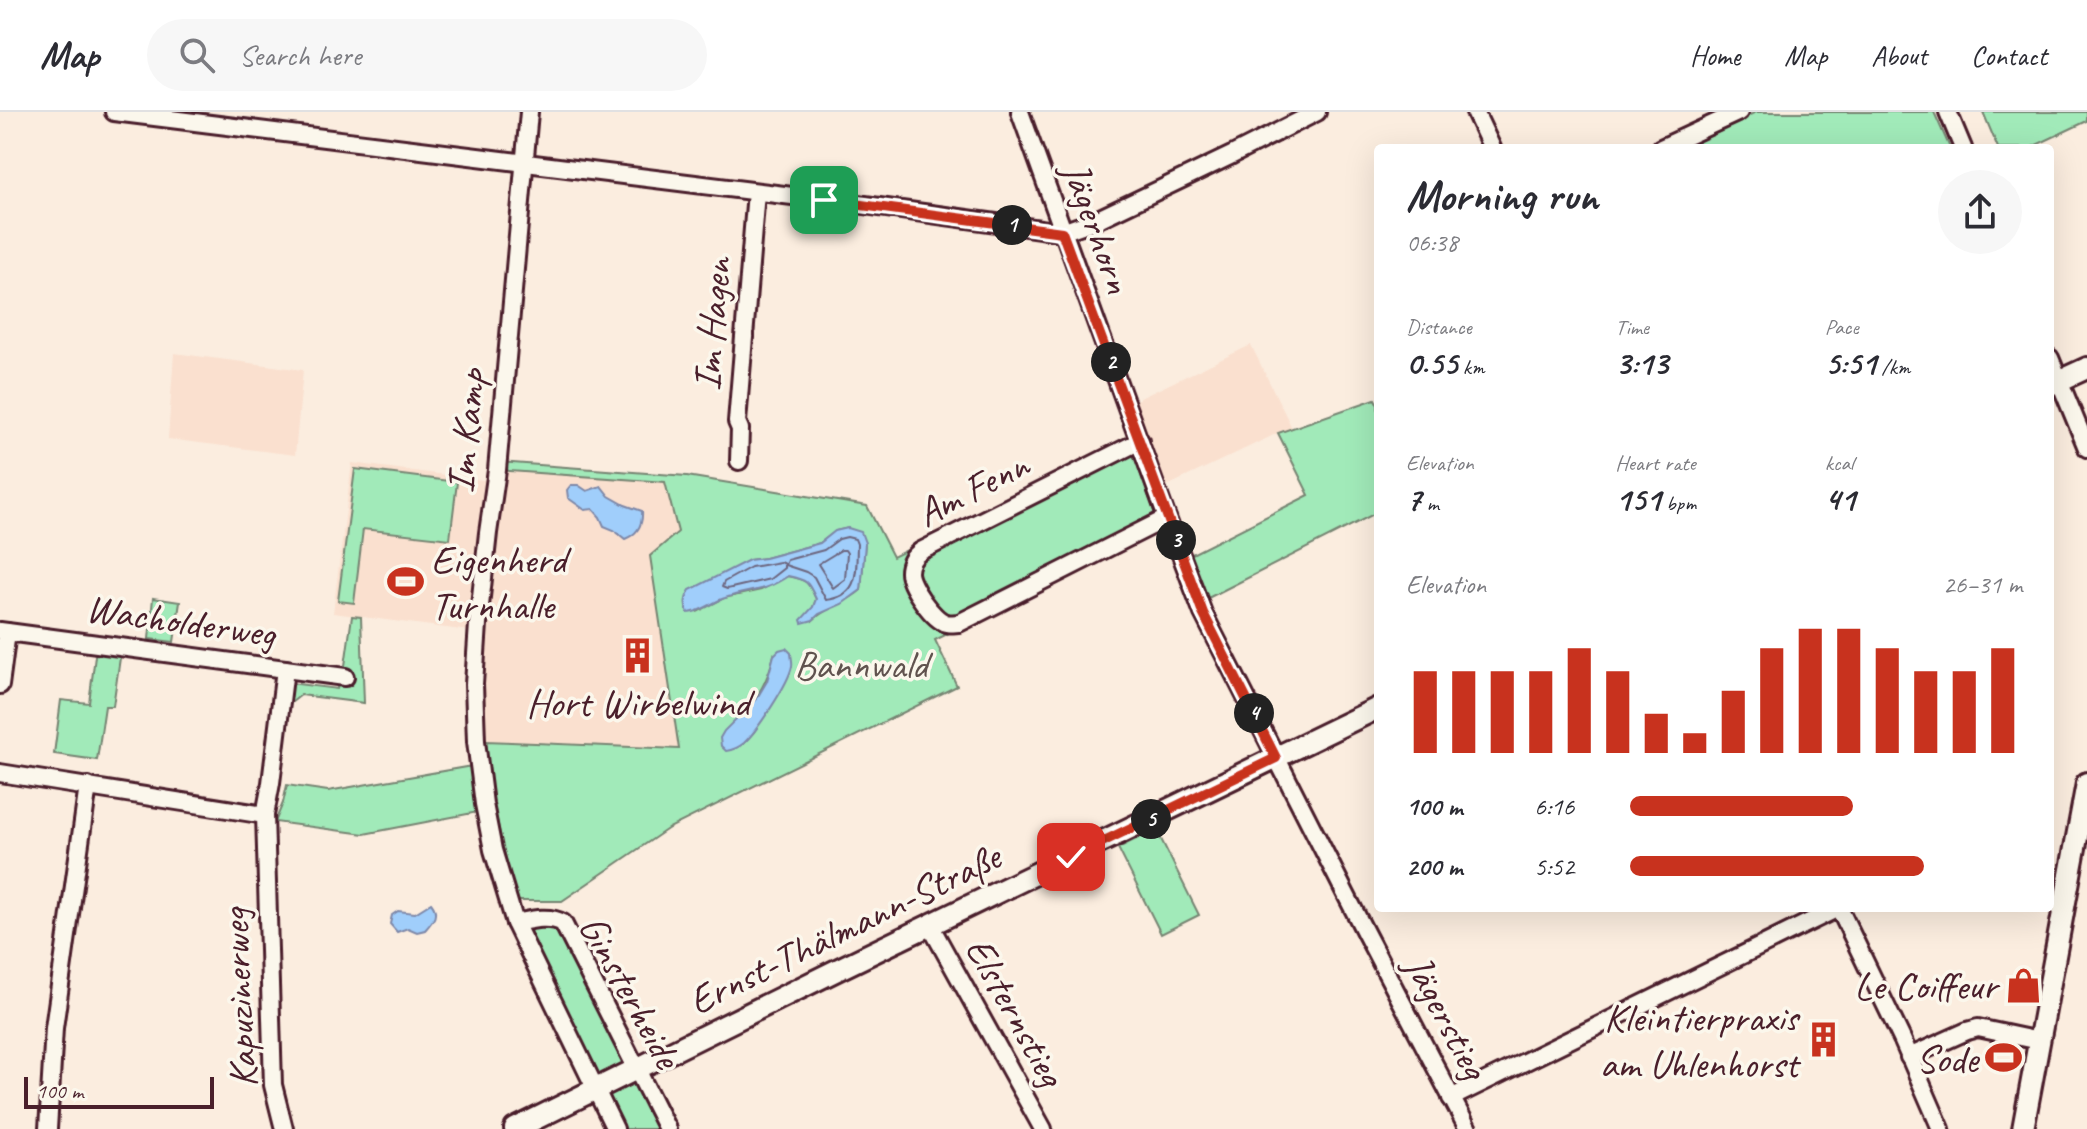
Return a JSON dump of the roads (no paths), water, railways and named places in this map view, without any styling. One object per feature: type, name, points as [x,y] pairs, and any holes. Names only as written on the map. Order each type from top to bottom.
[{"type":"street","points":[[114,112],[1062,232],[1096,220],[1317,112]]},
{"type":"street","name":"Im Kamp","points":[[484,804],[476,741],[474,684],[478,624],[497,470],[529,112]]},
{"type":"street","name":"Jägerhorn","points":[[1020,112],[1161,501]]},
{"type":"street","points":[[1475,112],[1490,144]]},
{"type":"street","points":[[1668,144],[1711,118],[1739,112]]},
{"type":"street","points":[[1948,112],[1961,144]]},
{"type":"street","name":"Im Hagen","points":[[739,461],[740,429],[737,422],[756,192]]},
{"type":"street","points":[[2087,368],[2055,383],[2087,448]]},
{"type":"street","name":"Am Fenn","points":[[1140,441],[921,551],[911,562],[911,579],[935,616],[948,624],[959,623],[1167,518]]},
{"type":"street","name":"Jägerstieg","points":[[1161,501],[1203,613],[1468,1129]]},
{"type":"street","name":"Wacholderweg","points":[[0,685],[4,631],[345,677]]},
{"type":"street","name":"Kapuzinerweg","points":[[284,1129],[273,1085],[265,815],[285,669]]},
{"type":"street","name":"Ernst-Thälmann-Straße","points":[[515,1129],[1374,710]]},
{"type":"street","points":[[0,773],[265,815]]},
{"type":"street","points":[[2023,1129],[2087,783]]},
{"type":"street","points":[[48,1129],[54,1028],[88,786]]},
{"type":"street","name":"Ginsterheide","points":[[484,804],[493,850],[515,923],[615,1129]]},
{"type":"street","points":[[1451,1098],[1830,912]]},
{"type":"street","points":[[1840,912],[1941,1129]]},
{"type":"street","name":"Ginsterheide","points":[[515,923],[540,919],[556,919],[563,923],[667,1129]]},
{"type":"street","name":"Elsternstieg","points":[[930,925],[1043,1129]]},
{"type":"street","points":[[1909,1057],[1978,1028],[2039,1041]]},
{"type":"water","points":[[571,485],[578,485],[587,491],[601,486],[609,496],[642,511],[639,528],[625,539],[604,526],[593,509],[585,510],[568,498],[567,490]]},
{"type":"water","points":[[848,528],[861,532],[865,543],[861,590],[813,620],[802,623],[801,620],[816,599],[811,588],[803,580],[788,576],[764,588],[725,598],[688,613],[686,601],[690,590],[749,560],[820,543],[835,531]]},
{"type":"water","points":[[786,648],[791,653],[792,665],[779,695],[744,743],[726,751],[721,746],[720,738],[724,731],[757,698],[767,681],[774,655]]},
{"type":"water","points":[[431,903],[435,914],[425,930],[417,932],[408,928],[397,932],[390,924],[392,915],[398,911],[415,913]]},
{"type":"place","name":"Eigenherd Turnhalle","points":[[405,582]]},
{"type":"place","name":"Hort Wirbelwind","points":[[638,655]]},
{"type":"place","name":"Le Coiffeur","points":[[2023,985]]},
{"type":"place","name":"Kleintierpraxis am Uhlenhorst","points":[[1824,1040]]},
{"type":"place","name":"Sode","points":[[2004,1058]]},
{"type":"park label","name":"Bannwald","points":[[861,664]]}]
